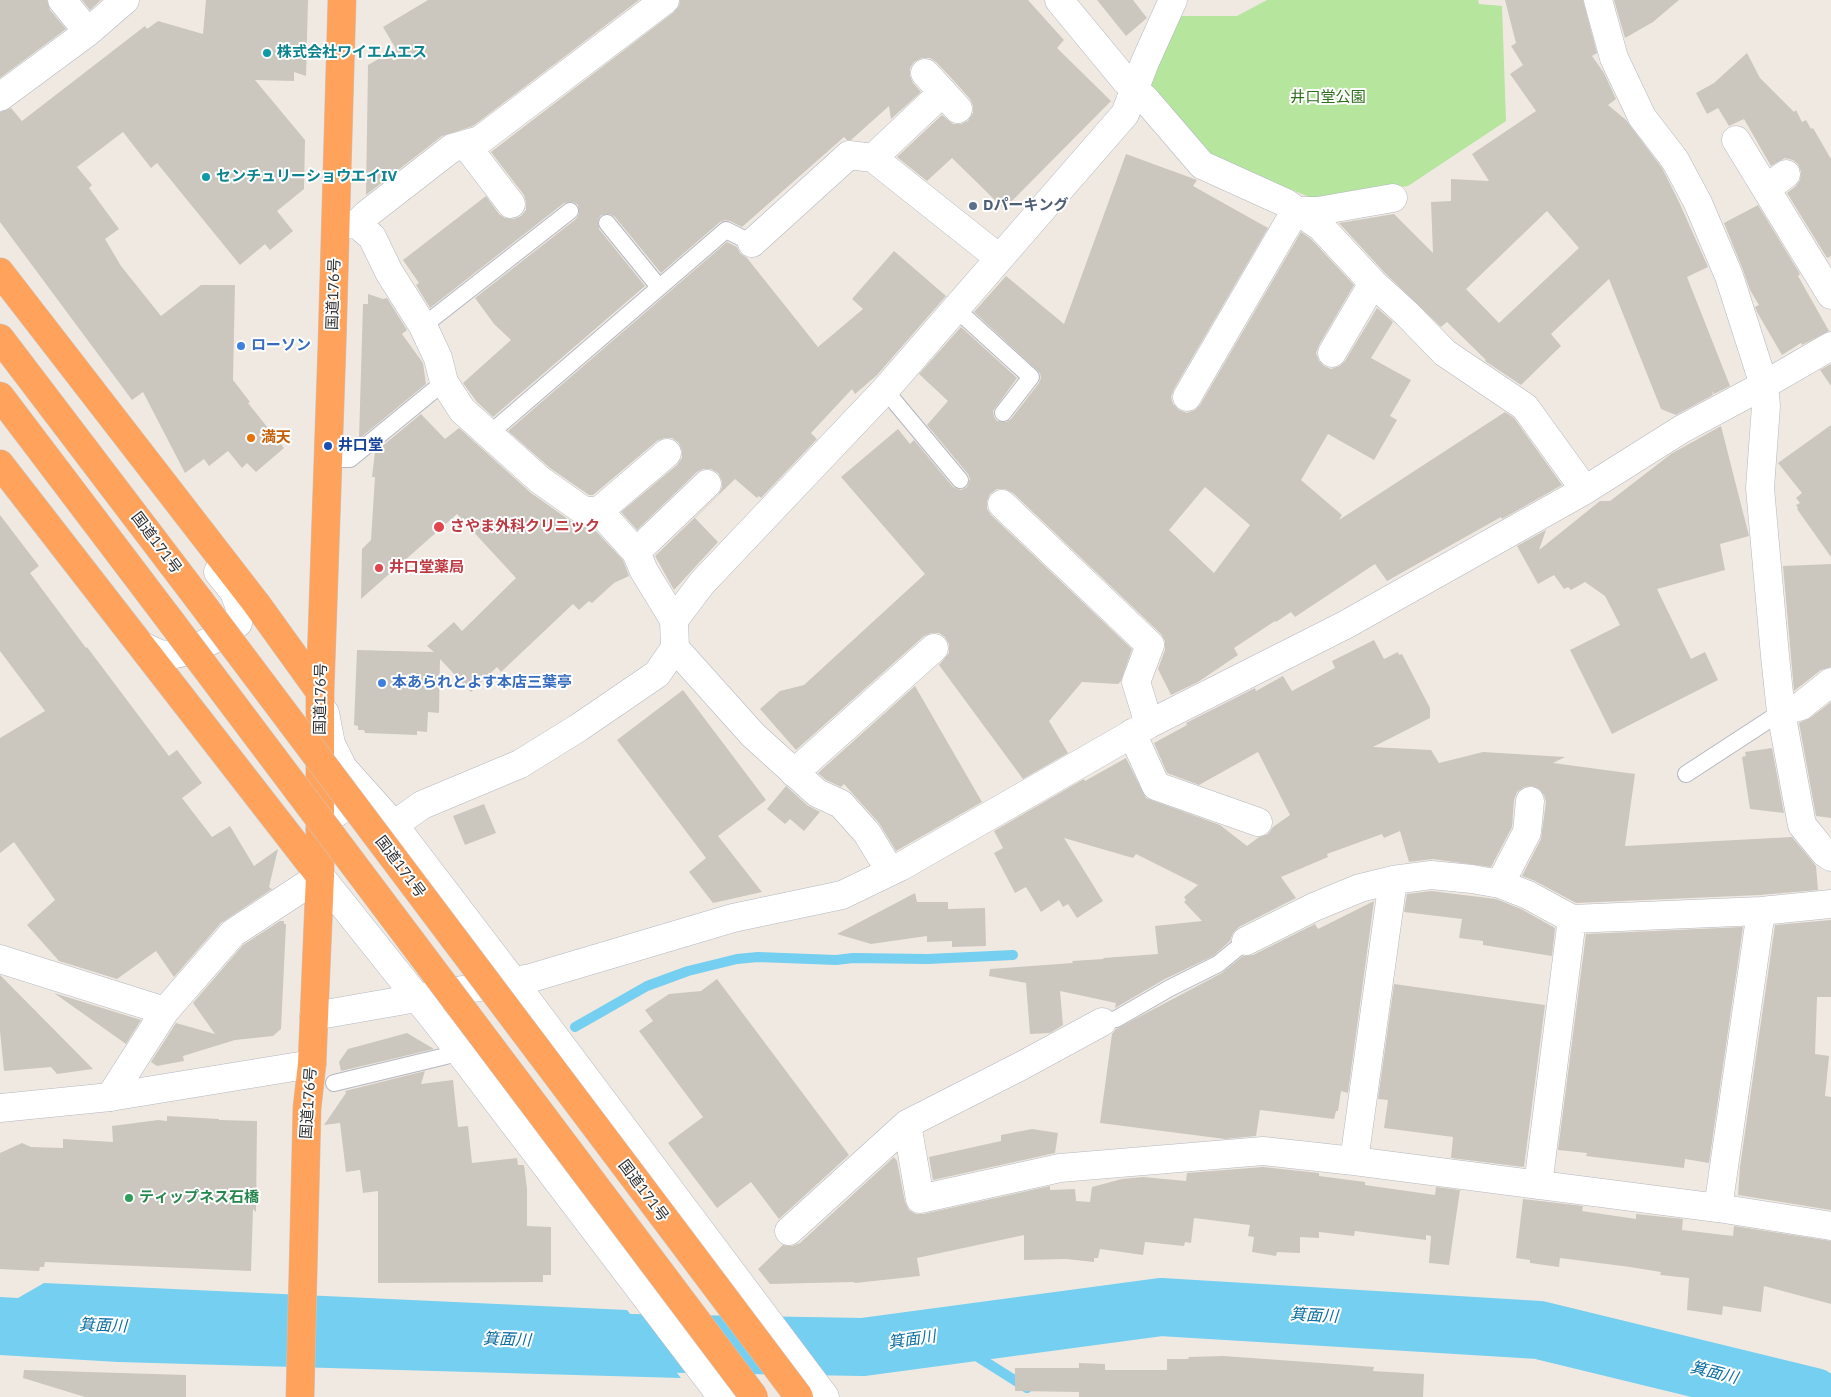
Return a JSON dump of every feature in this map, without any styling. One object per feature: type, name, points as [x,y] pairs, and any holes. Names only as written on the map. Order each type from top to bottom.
[{"type":"highway","name":"国道176号","points":[[300,1392],[307,1108],[312,1064],[320,876],[320,692],[327,459],[347,224],[342,0]]},
{"type":"highway","points":[[0,272],[256,603],[320,692]]},
{"type":"highway","name":"国道171号","points":[[0,338],[799,1397]]},
{"type":"highway","points":[[0,396],[754,1397]]},
{"type":"highway","points":[[0,464],[320,876]]},
{"type":"street","points":[[62,0],[88,32]]},
{"type":"street","points":[[0,97],[88,32],[125,0]]},
{"type":"street","points":[[347,224],[367,214],[452,148],[480,140],[665,0]]},
{"type":"street","points":[[1059,0],[1135,90],[1202,164],[1286,202],[1321,227],[1373,283],[1445,353],[1525,407],[1585,490]]},
{"type":"street","points":[[674,620],[702,583],[885,390],[1126,114],[1145,62],[1173,0]]},
{"type":"street","points":[[1598,0],[1614,58],[1642,118],[1674,160],[1698,202],[1729,276],[1764,385],[1766,406],[1760,488],[1781,712],[1802,825],[1824,852],[1831,857]]},
{"type":"street","points":[[873,158],[942,91]]},
{"type":"street","points":[[1736,140],[1776,182],[1831,295]]},
{"type":"street","points":[[465,144],[511,204]]},
{"type":"street","points":[[752,243],[849,155],[873,158],[999,258]]},
{"type":"street","points":[[1187,397],[1293,215],[1299,211],[1318,210],[1393,198]]},
{"type":"street","points":[[347,224],[372,237],[389,272],[422,326],[438,358],[444,382],[462,410],[540,480],[584,511],[599,511],[667,453]]},
{"type":"street","points":[[1332,353],[1373,283]]},
{"type":"street","points":[[314,1016],[531,978],[733,918],[842,895],[890,871],[1140,729],[1345,625],[1585,490],[1682,429],[1831,346]]},
{"type":"street","points":[[127,434],[136,464],[234,592],[240,608],[238,623],[221,636],[177,655],[160,654],[142,646]]},
{"type":"street","points":[[636,552],[707,484]]},
{"type":"street","points":[[1002,504],[1150,645],[1136,682],[1140,729],[1156,786],[1258,822]]},
{"type":"street","points":[[320,829],[333,814],[358,804],[389,819],[520,764],[578,728],[657,674],[675,648],[674,620],[644,571],[636,552],[599,511]]},
{"type":"street","points":[[675,648],[753,735],[817,793],[841,804],[867,833],[890,871]]},
{"type":"street","points":[[794,773],[934,648]]},
{"type":"street","points":[[1781,712],[1800,706],[1831,682]]},
{"type":"street","points":[[320,692],[331,744],[343,768],[389,819],[825,1397]]},
{"type":"street","points":[[1500,884],[1527,832],[1530,801]]},
{"type":"street","points":[[1246,941],[1321,903],[1360,888],[1393,880],[1431,875],[1500,884],[1528,895],[1572,919],[1761,911],[1831,904]]},
{"type":"street","points":[[110,1096],[165,1011],[233,933],[320,876],[418,998],[720,1395]]},
{"type":"street","points":[[1354,1161],[1393,880]]},
{"type":"street","points":[[1718,1208],[1761,911]]},
{"type":"street","points":[[1538,1185],[1572,919]]},
{"type":"street","points":[[0,958],[165,1011]]},
{"type":"street","points":[[789,1231],[907,1124],[1102,1022]]},
{"type":"street","points":[[0,1108],[110,1096],[312,1064]]},
{"type":"street","points":[[907,1124],[920,1200],[1060,1168],[1263,1151],[1718,1208],[1831,1226]]},
{"type":"lane","points":[[422,326],[570,211]]},
{"type":"lane","points":[[607,223],[659,286]]},
{"type":"lane","points":[[488,435],[726,230],[752,243]]},
{"type":"lane","points":[[955,308],[1031,378],[1003,413]]},
{"type":"lane","points":[[327,459],[350,459],[444,382]]},
{"type":"lane","points":[[885,390],[960,480]]},
{"type":"lane","points":[[1686,774],[1781,712]]},
{"type":"lane","points":[[1102,1022],[1116,1019],[1170,988],[1218,964],[1246,941]]},
{"type":"lane","points":[[334,1083],[446,1056]]},
{"type":"green space","name":"井口堂公園","points":[[1267,0],[1478,0],[1479,4],[1502,6],[1506,121],[1408,186],[1314,199],[1206,154],[1147,83],[1180,16],[1237,16]]},
{"type":"water","points":[[44,1283],[627,1310],[681,1378],[118,1362],[0,1355],[0,1297],[18,1298]]},
{"type":"building","points":[[0,0],[47,0],[50,10],[66,29],[0,78]]},
{"type":"building","points":[[82,0],[101,0],[90,10]]},
{"type":"building","points":[[206,0],[308,0],[306,76],[294,72],[294,81],[255,80],[305,140],[304,189],[277,211],[293,231],[270,250],[265,244],[240,265],[157,163],[151,168],[123,132],[77,167],[92,185],[89,188],[119,229],[105,239],[121,266],[161,316],[201,285],[235,285],[233,380],[250,402],[248,403],[284,448],[256,472],[247,463],[242,468],[228,451],[209,466],[204,459],[185,473],[143,392],[132,400],[0,222],[0,112],[11,108],[22,121],[145,26],[147,29],[158,21],[203,34]]},
{"type":"building","points":[[428,0],[639,0],[473,126],[442,136],[366,195],[368,65],[396,49],[383,27]]},
{"type":"building","points":[[680,0],[1028,0],[1064,40],[1057,48],[1111,101],[1004,209],[952,158],[927,181],[897,157],[942,115],[953,124],[961,124],[968,121],[973,113],[970,99],[955,82],[936,62],[930,58],[922,58],[914,62],[910,68],[910,76],[913,83],[921,92],[891,119],[889,106],[851,140],[847,140],[844,137],[742,227],[730,221],[720,222],[661,273],[615,217],[610,214],[601,215],[598,220],[599,229],[645,286],[493,417],[477,402],[463,383],[511,340],[494,324],[475,298],[576,219],[579,214],[578,205],[573,202],[564,203],[430,308],[416,285],[419,283],[403,260],[486,196],[499,214],[505,218],[514,219],[521,216],[526,210],[524,195],[491,152],[674,12],[679,6]]},
{"type":"building","points":[[1097,0],[1133,0],[1147,18],[1126,36]]},
{"type":"building","points":[[1505,0],[1583,0],[1597,53],[1592,56],[1604,73],[1616,99],[1608,105],[1626,120],[1662,168],[1708,267],[1687,277],[1730,386],[1714,394],[1712,391],[1713,395],[1676,415],[1661,409],[1609,279],[1551,334],[1561,346],[1521,385],[1485,361],[1447,322],[1441,327],[1384,272],[1339,223],[1394,214],[1433,253],[1431,202],[1451,201],[1451,179],[1489,181],[1472,154],[1536,111],[1510,74],[1523,65],[1511,46],[1516,43]],"holes":[[[1547,211],[1579,248],[1499,323],[1466,289]]]},
{"type":"building","points":[[1614,0],[1679,0],[1653,22],[1625,38]]},
{"type":"building","points":[[1747,53],[1760,78],[1794,112],[1796,110],[1802,122],[1806,120],[1811,129],[1813,128],[1831,159],[1831,256],[1827,258],[1787,193],[1800,180],[1801,172],[1798,164],[1793,160],[1785,158],[1771,166],[1744,119],[1729,126],[1718,108],[1707,114],[1696,93],[1714,83]]},
{"type":"building","points":[[1126,154],[1197,180],[1193,186],[1268,228],[1174,389],[1171,397],[1173,404],[1179,410],[1187,413],[1195,410],[1200,405],[1301,232],[1311,239],[1354,285],[1319,345],[1316,353],[1319,361],[1331,369],[1340,366],[1345,361],[1377,308],[1393,322],[1371,358],[1411,380],[1390,416],[1397,420],[1374,460],[1328,434],[1301,480],[1342,515],[1339,520],[1505,412],[1514,418],[1562,485],[1387,581],[1375,564],[1295,617],[1291,612],[1275,621],[1234,648],[1238,655],[1198,682],[1171,695],[1158,669],[1165,650],[1165,641],[1161,634],[1013,493],[1005,489],[997,489],[990,494],[987,501],[987,509],[991,515],[1132,649],[1121,681],[1118,684],[1082,682],[1049,721],[1068,753],[1023,779],[939,665],[949,653],[949,644],[945,637],[939,633],[931,633],[924,636],[796,750],[760,709],[780,691],[804,685],[925,574],[841,477],[898,429],[910,444],[914,440],[953,487],[961,490],[967,487],[970,479],[968,474],[927,425],[948,401],[919,374],[961,327],[1017,378],[993,411],[997,421],[1006,422],[1011,419],[1039,383],[1040,373],[974,312],[1006,276],[1064,324]],"holes":[[[1205,487],[1250,525],[1214,573],[1169,530]]]},
{"type":"building","points":[[1758,205],[1800,274],[1798,276],[1829,331],[1802,345],[1801,343],[1782,355],[1757,312],[1755,307],[1759,305],[1750,290],[1724,223]]},
{"type":"building","points":[[727,242],[737,247],[740,253],[747,258],[818,347],[863,309],[852,299],[894,251],[946,296],[877,375],[855,394],[852,389],[811,433],[817,439],[761,498],[759,496],[757,498],[735,479],[695,518],[718,542],[674,590],[655,556],[718,495],[722,488],[722,481],[718,473],[711,469],[703,469],[697,472],[637,530],[621,512],[677,465],[682,458],[679,443],[672,438],[664,438],[657,441],[593,495],[589,495],[550,468],[508,431]]},
{"type":"building","points":[[368,294],[383,299],[387,298],[407,330],[402,334],[423,363],[426,384],[359,439],[363,304],[368,304]]},
{"type":"building","points":[[1831,364],[1831,386],[1820,370]]},
{"type":"building","points":[[421,414],[445,439],[459,428],[531,493],[575,524],[583,527],[592,527],[623,560],[629,576],[614,583],[592,603],[589,601],[579,610],[573,604],[501,672],[497,667],[471,692],[440,659],[439,713],[428,712],[427,732],[417,731],[417,735],[365,733],[364,730],[358,730],[358,726],[354,725],[357,650],[434,652],[427,646],[454,622],[462,631],[516,578],[457,514],[361,599],[362,549],[371,540],[375,477],[372,477],[375,452]]},
{"type":"building","points":[[1831,425],[1831,557],[1797,509],[1796,505],[1800,503],[1796,498],[1802,493],[1778,463]]},
{"type":"building","points":[[1721,426],[1749,536],[1720,544],[1725,570],[1657,589],[1691,659],[1705,652],[1718,680],[1612,734],[1570,650],[1620,625],[1605,596],[1585,582],[1571,590],[1568,587],[1564,589],[1554,575],[1538,584],[1517,546],[1546,530],[1539,550],[1600,501],[1610,501],[1671,454]]},
{"type":"building","points":[[0,515],[39,566],[30,573],[86,648],[169,756],[177,750],[202,783],[182,798],[212,837],[230,826],[254,866],[278,849],[269,887],[272,889],[221,923],[174,977],[156,951],[117,979],[59,961],[27,925],[55,900],[14,842],[0,853],[0,738],[45,711],[0,651]]},
{"type":"building","points":[[1831,564],[1831,667],[1821,670],[1794,691],[1783,566]]},
{"type":"building","points":[[1374,640],[1384,659],[1398,652],[1399,655],[1402,654],[1430,708],[1430,718],[1373,747],[1431,750],[1439,763],[1483,752],[1565,757],[1553,763],[1635,774],[1625,846],[1792,837],[1816,866],[1818,890],[1760,895],[1576,903],[1522,876],[1541,839],[1546,802],[1544,795],[1539,789],[1532,786],[1524,787],[1517,792],[1514,800],[1512,827],[1491,867],[1432,859],[1409,862],[1400,831],[1384,838],[1382,834],[1327,854],[1328,857],[1281,877],[1296,898],[1239,927],[1233,933],[1230,941],[1213,956],[1165,979],[1115,1008],[1116,1003],[1060,991],[1063,1025],[1050,1033],[1030,1034],[1026,983],[989,976],[990,969],[1158,954],[1155,926],[1202,921],[1184,902],[1186,900],[1184,897],[1198,885],[1136,854],[1133,858],[1064,838],[1103,901],[1077,918],[1068,904],[1063,907],[1059,900],[1041,912],[1026,887],[1015,893],[994,853],[1003,848],[994,831],[1084,779],[1085,781],[1126,758],[1146,798],[1220,825],[1247,846],[1259,837],[1268,834],[1273,827],[1290,815],[1258,752],[1199,785],[1167,773],[1154,743],[1187,725],[1186,723],[1255,688],[1256,691],[1283,676],[1292,691],[1335,668],[1332,661]]},
{"type":"building","points":[[915,686],[982,802],[896,851],[879,823],[844,784],[841,787],[826,780],[818,773]]},
{"type":"building","points":[[683,690],[766,800],[718,836],[762,892],[713,903],[689,872],[706,858],[617,740]]},
{"type":"building","points":[[1831,702],[1831,818],[1816,816],[1799,723],[1810,718]]},
{"type":"building","points":[[1772,748],[1784,813],[1750,809],[1742,757],[1746,756],[1745,752]]},
{"type":"building","points":[[786,786],[807,805],[820,812],[804,831],[790,819],[785,824],[767,809]]},
{"type":"building","points":[[484,804],[496,833],[465,845],[453,816]]},
{"type":"building","points":[[1431,891],[1496,899],[1521,909],[1555,928],[1552,956],[1483,945],[1483,941],[1459,938],[1462,919],[1404,912],[1407,894]]},
{"type":"building","points":[[915,893],[917,902],[948,902],[948,909],[985,908],[986,946],[952,947],[952,941],[927,942],[927,936],[871,944],[837,934]]},
{"type":"building","points":[[1374,901],[1348,1093],[1341,1091],[1338,1111],[1336,1111],[1334,1119],[1260,1110],[1256,1136],[1225,1139],[1100,1123],[1112,1034],[1116,1029],[1222,973],[1243,956],[1253,955],[1315,924],[1318,929]]},
{"type":"building","points":[[1831,920],[1831,997],[1817,997],[1815,1054],[1829,1056],[1825,1096],[1831,1097],[1831,1210],[1738,1195],[1740,1167],[1775,925]]},
{"type":"building","points":[[280,921],[284,921],[284,924],[286,924],[281,1029],[273,1036],[235,1040],[183,1056],[184,1061],[157,1066],[151,1062],[176,1023],[215,1034],[193,1003],[243,945]]},
{"type":"building","points":[[1743,927],[1709,1163],[1685,1159],[1684,1168],[1586,1156],[1587,1153],[1558,1150],[1586,934]]},
{"type":"building","points":[[0,975],[93,1069],[57,1074],[51,1067],[4,1071],[0,1031]]},
{"type":"building","points":[[717,979],[849,1155],[779,1219],[751,1182],[717,1208],[668,1143],[703,1117],[639,1031],[653,1021],[645,1010],[669,994],[701,991]]},
{"type":"building","points":[[1394,984],[1545,1005],[1524,1167],[1451,1158],[1453,1137],[1384,1128],[1388,1100],[1378,1099]]},
{"type":"building","points":[[54,993],[141,1020],[126,1044]]},
{"type":"building","points":[[407,1033],[434,1049],[341,1071],[339,1062],[348,1049]]},
{"type":"building","points":[[425,1071],[421,1084],[453,1080],[458,1127],[468,1126],[472,1163],[517,1158],[518,1165],[524,1165],[527,1189],[527,1226],[551,1227],[551,1275],[543,1275],[543,1282],[378,1283],[378,1191],[363,1193],[360,1170],[346,1172],[340,1123],[324,1125],[346,1093],[345,1091]]},
{"type":"building","name":"ティップネス石橋","points":[[167,1116],[257,1121],[256,1212],[253,1209],[251,1271],[45,1262],[44,1267],[40,1267],[39,1271],[0,1269],[0,1153],[22,1143],[31,1147],[63,1148],[63,1139],[113,1142],[112,1126],[158,1120],[167,1121]]},
{"type":"building","points":[[1032,1129],[1058,1133],[1055,1153],[933,1180],[929,1157],[1001,1141],[1001,1135]]},
{"type":"building","points":[[894,1157],[897,1161],[905,1202],[909,1210],[916,1214],[1050,1186],[1050,1190],[1075,1189],[1076,1201],[1090,1202],[1092,1187],[1122,1179],[1143,1177],[1186,1181],[1187,1173],[1263,1167],[1319,1173],[1319,1176],[1365,1182],[1365,1185],[1435,1195],[1436,1187],[1460,1190],[1449,1265],[1429,1263],[1431,1236],[1426,1235],[1426,1240],[1355,1231],[1354,1236],[1319,1232],[1319,1238],[1300,1237],[1300,1253],[1277,1252],[1276,1256],[1252,1252],[1254,1237],[1248,1236],[1250,1225],[1194,1218],[1191,1243],[1185,1242],[1184,1246],[1145,1242],[1143,1255],[1100,1249],[1098,1258],[1094,1258],[1094,1262],[1066,1259],[1024,1260],[1024,1235],[917,1258],[920,1276],[855,1283],[770,1284],[758,1269],[783,1245],[792,1246],[800,1243]]},
{"type":"building","points":[[1523,1199],[1583,1206],[1582,1211],[1636,1219],[1636,1214],[1683,1219],[1682,1230],[1733,1236],[1734,1226],[1831,1241],[1831,1304],[1764,1286],[1761,1312],[1723,1306],[1722,1315],[1687,1310],[1689,1278],[1660,1275],[1661,1272],[1630,1267],[1560,1258],[1559,1267],[1530,1263],[1530,1260],[1516,1258]]},
{"type":"building","points":[[1223,1356],[1374,1367],[1373,1371],[1424,1374],[1423,1397],[1079,1397],[1079,1392],[1015,1391],[1015,1368],[1079,1368],[1079,1363],[1105,1364],[1105,1370],[1167,1370],[1167,1359]]},
{"type":"building","points":[[24,1370],[186,1375],[186,1397],[85,1397],[23,1378]]},
{"type":"waterway","points":[[575,1027],[647,986],[688,971],[737,959],[758,957],[836,960],[853,958],[928,959],[1013,955]]},
{"type":"waterway","name":"箕面川","points":[[574,1342],[863,1347],[1161,1307],[1539,1330],[1814,1397]]},
{"type":"waterway","points":[[943,1335],[1027,1388]]},
{"type":"place","name":"株式会社ワイエムエス","points":[[267,53]]},
{"type":"place","name":"センチュリーショウエイIV","points":[[206,177]]},
{"type":"place","name":"Dパーキング","points":[[973,206]]},
{"type":"place","name":"ローソン","points":[[241,346]]},
{"type":"place","name":"満天","points":[[251,438]]},
{"type":"place","name":"井口堂","points":[[328,446]]},
{"type":"place","name":"さやま外科クリニック","points":[[439,527]]},
{"type":"place","name":"井口堂薬局","points":[[379,568]]},
{"type":"place","name":"本あられとよす本店三葉亭","points":[[382,683]]},
{"type":"place","name":"ティップネス石橋","points":[[129,1198]]}]
